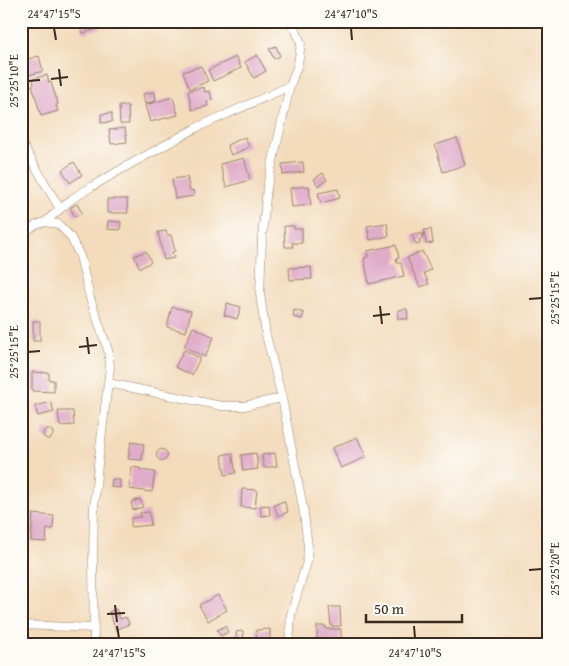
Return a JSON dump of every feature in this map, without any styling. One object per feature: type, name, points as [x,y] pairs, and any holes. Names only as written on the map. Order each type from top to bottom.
[{"type":"lane","points":[[288,21],[296,31],[300,43],[298,64],[290,86],[267,187],[260,294],[266,335],[282,398],[304,513],[308,547],[307,562],[291,614],[289,645]]},
{"type":"lane","points":[[21,235],[36,225],[45,222],[91,186],[198,127],[290,86]]},
{"type":"lane","points":[[21,142],[60,209]]},
{"type":"lane","points":[[45,222],[58,224],[70,236],[80,256],[90,298],[108,350],[110,367],[94,507],[94,645]]},
{"type":"lane","points":[[108,383],[222,406],[244,406],[282,398]]},
{"type":"lane","points":[[21,625],[94,628]]},
{"type":"building","points":[[99,21],[101,28],[83,33],[80,23]]},
{"type":"building","points":[[276,46],[280,56],[274,59],[269,49]]},
{"type":"building","points":[[257,55],[266,71],[254,78],[245,62]]},
{"type":"building","points":[[39,56],[43,71],[29,75],[24,60]]},
{"type":"building","points":[[236,57],[241,68],[213,81],[208,70]]},
{"type":"building","points":[[201,66],[208,81],[190,89],[183,72]]},
{"type":"building","points":[[47,75],[58,104],[56,105],[58,111],[41,116],[32,85],[34,85],[33,79]]},
{"type":"building","points":[[204,87],[205,92],[210,91],[212,100],[207,101],[208,106],[192,110],[188,91]]},
{"type":"building","points":[[155,92],[156,101],[145,104],[143,94]]},
{"type":"building","points":[[173,97],[178,115],[150,122],[145,105]]},
{"type":"building","points":[[119,106],[128,106],[129,124],[120,124]]},
{"type":"building","points":[[112,113],[112,122],[101,123],[101,114]]},
{"type":"building","points":[[125,128],[127,142],[111,144],[109,130]]},
{"type":"building","points":[[245,137],[249,147],[231,155],[227,145]]},
{"type":"building","points":[[457,138],[465,165],[443,172],[435,145]]},
{"type":"building","points":[[244,158],[250,180],[226,187],[220,164]]},
{"type":"building","points":[[74,162],[82,175],[70,183],[62,170]]},
{"type":"building","points":[[303,162],[304,172],[283,175],[282,164]]},
{"type":"building","points":[[323,173],[327,180],[318,186],[314,179]]},
{"type":"building","points":[[187,177],[190,191],[193,190],[194,196],[175,199],[172,179]]},
{"type":"building","points":[[309,186],[311,205],[292,207],[290,188]]},
{"type":"building","points":[[338,189],[340,198],[321,203],[318,193]]},
{"type":"building","points":[[107,199],[127,199],[128,213],[107,213]]},
{"type":"building","points":[[77,204],[82,213],[75,217],[70,208]]},
{"type":"building","points":[[108,221],[121,222],[120,230],[107,229]]},
{"type":"building","points":[[387,223],[389,236],[370,240],[367,226]]},
{"type":"building","points":[[284,226],[294,226],[294,229],[302,229],[302,243],[292,243],[293,247],[285,247]]},
{"type":"building","points":[[431,229],[433,243],[426,244],[424,230]]},
{"type":"building","points":[[166,231],[167,235],[171,235],[175,251],[172,252],[174,258],[164,260],[158,232]]},
{"type":"building","points":[[416,233],[417,235],[422,233],[423,239],[419,240],[420,244],[416,245],[412,235]]},
{"type":"building","points":[[396,245],[399,258],[396,258],[397,263],[401,263],[404,276],[369,284],[364,258],[368,257],[367,251]]},
{"type":"building","points":[[146,251],[151,262],[140,268],[134,256]]},
{"type":"building","points":[[422,251],[431,270],[424,273],[429,284],[420,287],[407,258]]},
{"type":"building","points":[[311,267],[312,279],[290,280],[289,268]]},
{"type":"building","points":[[227,303],[241,307],[237,319],[224,315]]},
{"type":"building","points":[[172,307],[191,311],[186,332],[167,327]]},
{"type":"building","points":[[407,309],[408,319],[398,319],[398,310]]},
{"type":"building","points":[[294,310],[304,313],[302,319],[293,317]]},
{"type":"building","points":[[33,321],[40,321],[40,341],[33,341]]},
{"type":"building","points":[[193,327],[214,337],[205,357],[184,347]]},
{"type":"building","points":[[184,350],[200,358],[192,375],[175,367]]},
{"type":"building","points":[[32,372],[49,373],[49,380],[54,380],[54,392],[32,391]]},
{"type":"building","points":[[51,402],[54,412],[38,416],[35,406]]},
{"type":"building","points":[[58,411],[73,411],[74,425],[60,426]]},
{"type":"building","points":[[48,429],[53,434],[48,439],[43,434]]},
{"type":"building","points":[[357,437],[366,457],[341,468],[332,448]]},
{"type":"building","points":[[131,442],[144,444],[142,460],[128,459]]},
{"type":"building","points":[[162,449],[168,455],[162,461],[156,455]]},
{"type":"building","points":[[232,453],[236,473],[225,475],[222,455]]},
{"type":"building","points":[[256,453],[258,469],[243,471],[241,455]]},
{"type":"building","points":[[275,453],[277,466],[264,468],[262,455]]},
{"type":"building","points":[[132,467],[155,472],[152,492],[129,489]]},
{"type":"building","points":[[112,479],[120,480],[120,488],[111,487]]},
{"type":"building","points":[[242,489],[257,490],[255,508],[241,507]]},
{"type":"building","points":[[140,499],[143,507],[133,510],[131,502]]},
{"type":"building","points":[[284,501],[288,512],[278,516],[274,505]]},
{"type":"building","points":[[269,505],[270,515],[261,516],[260,506]]},
{"type":"building","points":[[149,512],[151,525],[131,527],[131,518],[141,517],[140,513]]},
{"type":"building","points":[[33,514],[54,516],[53,529],[47,529],[46,542],[31,541]]},
{"type":"building","points":[[218,595],[227,610],[208,621],[199,605]]},
{"type":"building","points":[[329,607],[340,607],[341,626],[331,626]]},
{"type":"building","points":[[116,609],[120,619],[126,617],[129,624],[116,630],[109,612]]},
{"type":"building","points":[[225,626],[228,632],[221,636],[217,630]]},
{"type":"building","points":[[317,626],[326,626],[326,629],[341,629],[341,645],[317,645]]},
{"type":"building","points":[[270,629],[270,641],[257,642],[256,630]]},
{"type":"building","points":[[243,631],[244,641],[237,642],[236,632]]}]
